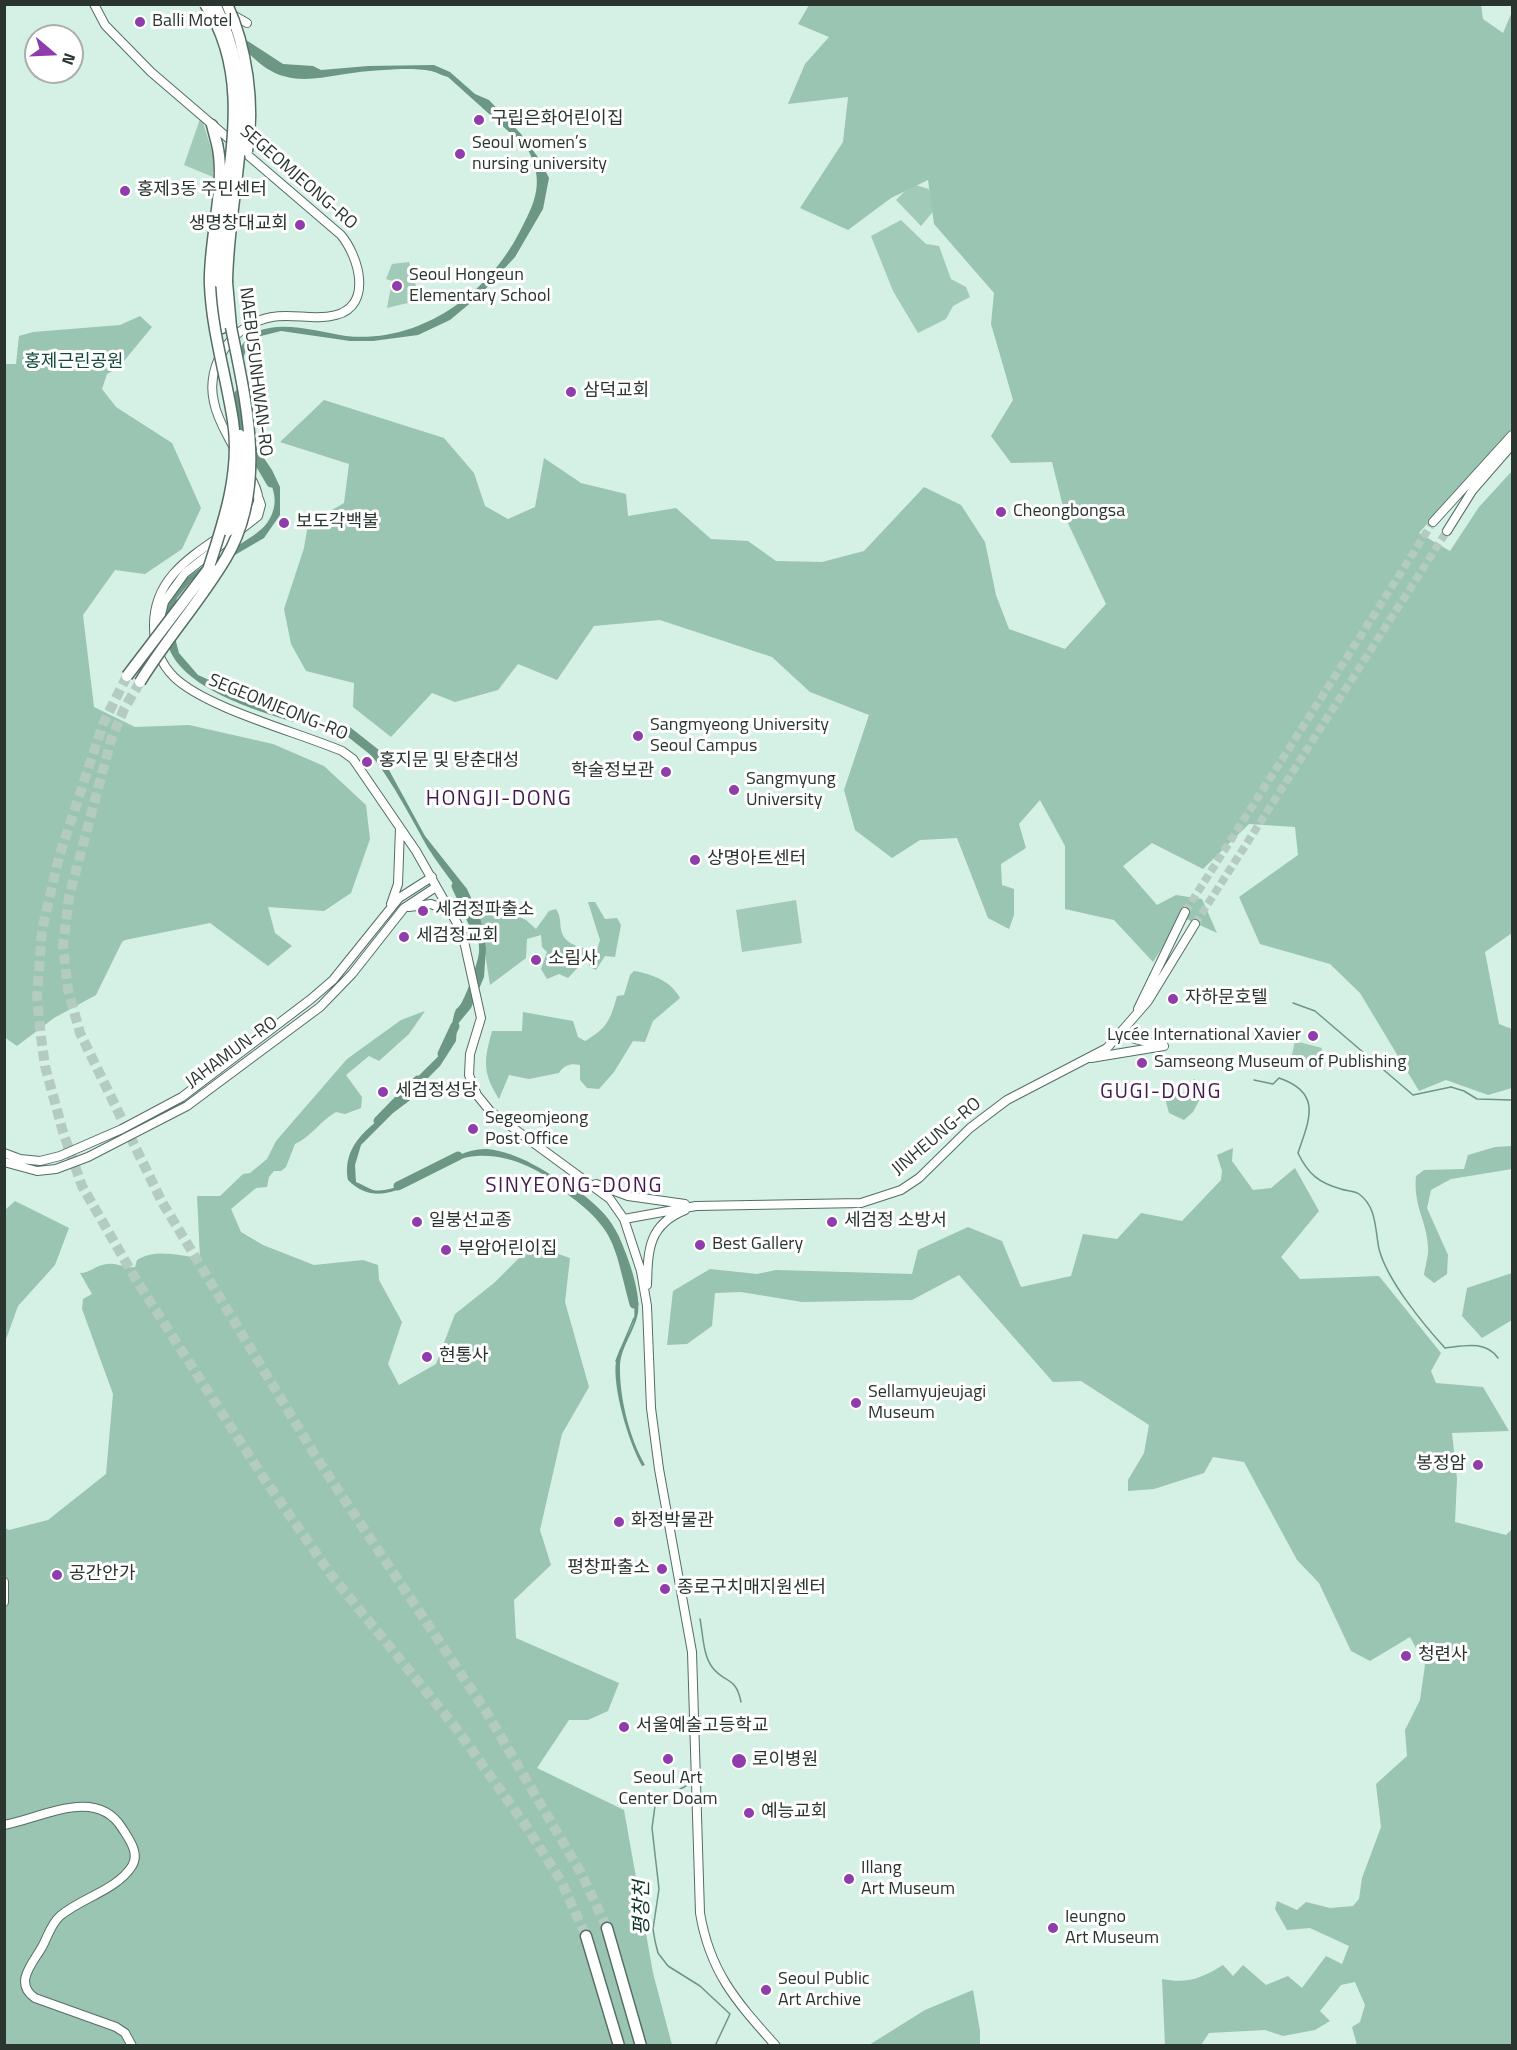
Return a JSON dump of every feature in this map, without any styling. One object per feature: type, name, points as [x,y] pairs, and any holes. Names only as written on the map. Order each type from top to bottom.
[{"type":"highway","name":"NAEBUSUNHWAN-RO","points":[[128,676],[207,573],[234,516],[241,476],[238,418],[218,256],[235,120],[233,93],[225,49],[205,4]]},
{"type":"highway","name":"NAEBUSUNHWAN-RO","points":[[215,4],[230,41],[241,93],[242,133],[223,282]]},
{"type":"highway","points":[[226,4],[242,48],[251,116],[247,151],[234,192]]},
{"type":"highway","points":[[207,573],[224,520],[233,477],[234,423],[214,329],[210,285],[220,165],[212,125]]},
{"type":"highway","name":"NAEBUSUNHWAN-RO","points":[[140,682],[161,646],[227,556],[246,503],[251,441],[226,327]]},
{"type":"highway","points":[[607,1928],[641,2046]]},
{"type":"highway","points":[[586,1936],[619,2046]]},
{"type":"main road","name":"SEGEOMJEONG-RO","points":[[94,4],[105,25],[137,57],[212,125],[341,235],[352,250],[359,271],[357,298],[346,311],[331,316],[265,319],[240,331],[228,342],[215,366],[212,395],[216,410],[255,484],[259,499],[256,510],[251,515],[207,545],[169,577],[157,599],[156,649],[169,671],[198,693],[348,754],[416,851],[462,932],[481,1018],[468,1066],[477,1095],[490,1111],[579,1176]]},
{"type":"main road","points":[[1433,522],[1512,435]]},
{"type":"main road","points":[[1447,531],[1472,491],[1512,445]]},
{"type":"main road","points":[[383,918],[396,893],[400,828]]},
{"type":"main road","points":[[399,857],[407,851],[416,851]]},
{"type":"main road","name":"JAHAMUN-RO","points":[[4,1153],[20,1159],[40,1161],[60,1156],[122,1129],[182,1097],[272,1031],[333,980],[399,898],[432,877]]},
{"type":"main road","name":"JAHAMUN-RO","points":[[4,1162],[37,1172],[56,1169],[88,1157],[187,1106],[320,1007],[352,974],[404,908],[436,887]]},
{"type":"main road","points":[[404,908],[431,904],[452,912]]},
{"type":"main road","name":"JINHEUNG-RO","points":[[1135,1015],[1185,912]]},
{"type":"main road","name":"JINHEUNG-RO","points":[[624,1219],[696,1206],[861,1203],[901,1190],[919,1178],[970,1128],[1007,1100],[1107,1047],[1124,1031],[1148,1001],[1196,924]]},
{"type":"main road","points":[[579,1176],[628,1196],[696,1206]]},
{"type":"main road","points":[[579,1176],[610,1199],[624,1219],[638,1259],[646,1303]]},
{"type":"main road","points":[[696,1206],[676,1213],[649,1245],[646,1303],[651,1408],[659,1470],[692,1652],[700,1912],[704,1935],[713,1964],[731,1993],[776,2046]]},
{"type":"street","points":[[226,4],[238,20],[247,23]]},
{"type":"street","points":[[1124,1031],[1141,1046],[1139,1052]]},
{"type":"street","points":[[1090,1058],[1139,1052],[1164,1046],[1135,1039]]},
{"type":"street","points":[[4,1582],[4,1602]]},
{"type":"street","points":[[4,1825],[40,1814],[95,1806],[112,1815],[132,1844],[135,1854],[132,1866],[121,1877],[56,1920],[29,1966],[24,1981],[27,1991],[35,1998],[116,2027],[125,2033],[132,2046]]},
{"type":"shaded area","points":[[216,5],[237,34],[283,64],[313,66],[321,70],[368,66],[434,65],[450,72],[475,94],[489,100],[521,134],[540,160],[549,178],[543,209],[515,257],[480,295],[450,320],[418,335],[373,341],[350,341],[281,331],[257,337],[248,344],[242,362],[253,442],[272,470],[280,487],[280,515],[264,538],[192,580],[177,598],[171,623],[179,653],[198,675],[294,718],[349,732],[383,759],[425,836],[467,889],[480,917],[486,948],[484,977],[471,1008],[457,1025],[456,1041],[440,1066],[420,1086],[413,1098],[393,1113],[361,1145],[355,1165],[356,1182],[373,1190],[386,1190],[399,1186],[458,1155],[473,1150],[487,1149],[510,1154],[533,1164],[582,1195],[602,1211],[624,1247],[637,1290],[638,1313],[621,1358],[620,1376],[626,1416],[634,1442],[645,1465],[642,1466],[623,1415],[615,1372],[618,1355],[634,1319],[630,1282],[610,1228],[588,1204],[537,1171],[515,1161],[490,1156],[461,1159],[396,1191],[379,1194],[363,1191],[348,1180],[347,1165],[356,1142],[364,1132],[408,1095],[416,1080],[449,1042],[456,1009],[467,992],[479,952],[476,928],[463,898],[430,851],[393,786],[370,754],[358,742],[340,732],[300,724],[260,711],[203,685],[175,660],[168,645],[165,624],[167,607],[174,592],[185,580],[257,533],[272,514],[275,503],[274,493],[246,438],[238,401],[236,363],[245,341],[256,332],[278,327],[301,328],[346,336],[373,336],[399,332],[448,311],[489,276],[519,233],[534,201],[536,191],[537,181],[533,160],[527,148],[448,77],[431,71],[407,69],[361,72],[321,78],[287,77],[271,71],[254,59],[224,23]]},
{"type":"shaded area","points":[[201,116],[214,158],[213,177],[184,165]]},
{"type":"shaded area","points":[[912,184],[929,189],[936,208],[921,226],[896,200]]},
{"type":"shaded area","points":[[901,220],[926,244],[939,246],[951,279],[966,287],[970,297],[953,306],[946,319],[918,333],[893,291],[871,236]]},
{"type":"shaded area","points":[[409,262],[420,300],[387,308],[392,281],[386,279],[392,264]]},
{"type":"shaded area","points":[[796,900],[802,943],[742,952],[736,910]]},
{"type":"shaded area","points":[[1295,1041],[1322,1048],[1317,1066],[1291,1059]]},
{"type":"green space","points":[[1481,4],[1483,19],[1503,33],[1512,12],[1512,428],[1419,533],[1450,551],[1479,507],[1512,471],[1512,933],[1485,952],[1499,1024],[1512,1029],[1512,1088],[1488,1095],[1446,1080],[1419,1091],[1360,993],[1330,964],[1260,944],[1239,897],[1298,855],[1295,827],[1249,824],[1203,869],[1152,843],[1123,866],[1157,905],[1176,895],[1202,899],[1217,933],[1182,917],[1153,962],[1114,920],[1065,909],[1065,846],[1040,800],[1019,824],[1026,848],[1001,864],[1002,885],[1014,889],[1014,915],[1009,929],[988,918],[957,838],[920,840],[892,858],[855,830],[844,790],[869,715],[810,692],[772,657],[660,620],[594,626],[557,680],[518,664],[498,690],[455,702],[432,693],[391,737],[353,707],[354,683],[306,671],[291,644],[284,609],[304,548],[308,524],[344,503],[349,464],[280,442],[324,400],[444,438],[474,473],[485,506],[508,519],[535,507],[544,458],[581,483],[626,494],[628,516],[676,508],[711,539],[748,541],[776,561],[822,562],[864,551],[924,487],[961,505],[985,542],[996,595],[1009,629],[1065,649],[1106,604],[1066,519],[1052,462],[1011,463],[991,436],[1013,400],[991,324],[994,293],[934,224],[928,180],[891,198],[848,230],[800,208],[843,142],[848,97],[788,104],[805,64],[829,37],[798,24],[809,5]]},
{"type":"green space","name":"홍제근린공원","points":[[140,316],[152,327],[119,367],[107,374],[102,389],[116,407],[172,443],[201,508],[182,549],[145,574],[115,570],[83,615],[94,707],[135,727],[189,725],[273,744],[324,766],[366,805],[370,839],[351,893],[324,911],[268,907],[275,933],[292,946],[268,966],[210,923],[125,940],[96,995],[54,1018],[17,1046],[4,1037],[5,364],[16,364],[19,336],[33,332],[120,325]]},
{"type":"green space","points":[[588,902],[595,902],[605,919],[617,918],[621,925],[615,957],[605,956],[596,970],[590,967],[586,959],[568,978],[559,974],[547,979],[541,969],[547,952],[542,947],[541,935],[527,939],[526,958],[490,985],[478,909],[493,916],[503,909],[526,920],[536,929],[549,911],[556,909],[564,938],[577,946],[597,950],[600,940]]},
{"type":"green space","points":[[634,971],[660,979],[672,987],[680,998],[653,1021],[645,1042],[633,1041],[614,1072],[599,1089],[587,1088],[580,1080],[580,1065],[571,1065],[565,1066],[559,1073],[529,1079],[509,1075],[499,1099],[493,1090],[486,1066],[492,1031],[522,1031],[523,1012],[573,1021],[578,1037],[585,1041],[607,1023],[617,996],[624,995],[630,975]]},
{"type":"green space","points":[[425,1011],[409,1034],[379,1061],[369,1056],[346,1075],[362,1097],[361,1108],[345,1114],[336,1112],[330,1116],[295,1144],[286,1167],[281,1171],[274,1171],[269,1177],[267,1187],[256,1188],[231,1209],[241,1232],[263,1245],[314,1265],[363,1260],[378,1265],[379,1280],[402,1322],[388,1364],[399,1385],[436,1364],[455,1314],[494,1283],[532,1245],[570,1258],[565,1302],[589,1387],[562,1434],[540,1530],[551,1565],[514,1600],[516,1638],[619,1683],[608,1711],[588,1720],[569,1720],[537,1768],[624,1810],[653,1973],[672,2045],[5,2046],[5,1528],[9,1530],[48,1520],[106,1474],[113,1394],[82,1309],[83,1299],[92,1294],[80,1273],[107,1264],[135,1267],[137,1260],[152,1254],[200,1258],[197,1196],[220,1196],[243,1174],[250,1173],[267,1159],[276,1141],[347,1059],[401,1020]]},
{"type":"green space","points":[[1194,1079],[1206,1088],[1193,1112],[1184,1120],[1169,1113],[1165,1098],[1173,1092],[1180,1097]]},
{"type":"green space","points":[[1512,1146],[1512,1169],[1451,1179],[1431,1190],[1427,1208],[1448,1255],[1447,1274],[1434,1283],[1424,1275],[1428,1247],[1416,1196],[1416,1176],[1424,1170],[1464,1169],[1468,1155],[1495,1147]]},
{"type":"green space","points":[[1233,1148],[1232,1161],[1253,1190],[1271,1188],[1295,1168],[1319,1211],[1281,1257],[1300,1279],[1379,1276],[1441,1353],[1431,1371],[1436,1383],[1483,1387],[1509,1431],[1452,1433],[1457,1479],[1455,1522],[1506,1535],[1512,1529],[1512,2045],[1357,2045],[1352,2027],[1360,2022],[1365,2005],[1355,1982],[1341,1985],[1320,2011],[1330,2021],[1315,2030],[1283,2036],[1265,2030],[1209,2033],[1201,2045],[1165,2045],[1162,1979],[1180,1981],[1194,1979],[1223,1965],[1233,1976],[1243,1965],[1266,1985],[1288,1976],[1302,1988],[1326,1956],[1342,1964],[1349,1946],[1310,1928],[1287,1930],[1275,1909],[1277,1901],[1297,1910],[1306,1902],[1330,1908],[1353,1906],[1359,1899],[1362,1878],[1381,1827],[1376,1784],[1407,1756],[1405,1730],[1420,1700],[1425,1665],[1410,1637],[1370,1661],[1351,1651],[1319,1583],[1297,1560],[1244,1462],[1213,1457],[1204,1473],[1154,1489],[1128,1491],[1128,1480],[1144,1453],[1149,1425],[1081,1381],[1053,1382],[959,1275],[912,1300],[802,1302],[741,1292],[715,1293],[712,1326],[687,1344],[667,1345],[673,1291],[710,1269],[757,1274],[776,1270],[912,1274],[918,1250],[968,1227],[1002,1241],[1021,1287],[1071,1276],[1083,1234],[1117,1239],[1141,1213],[1182,1221],[1221,1180],[1222,1171],[1217,1155]]},
{"type":"green space","points":[[15,1201],[69,1228],[55,1265],[18,1306],[5,1342],[5,1210]]},
{"type":"green space","points":[[1512,1273],[1512,1320],[1482,1338],[1462,1316],[1467,1288]]},
{"type":"green space","points":[[973,1990],[980,2045],[869,2045],[925,2010]]},
{"type":"waterway","points":[[239,394],[244,427]]},
{"type":"waterway","points":[[251,449],[271,483]]},
{"type":"waterway","points":[[339,730],[349,732],[383,759],[384,764]]},
{"type":"waterway","points":[[456,886],[474,925]]},
{"type":"waterway","points":[[1293,1003],[1315,1011],[1413,1095],[1451,1087],[1464,1091],[1477,1099],[1512,1100]]},
{"type":"waterway","points":[[442,1054],[455,1026]]},
{"type":"waterway","points":[[1254,1080],[1273,1084],[1279,1078],[1302,1091],[1309,1109],[1306,1129],[1298,1153],[1310,1172],[1320,1181],[1357,1193],[1365,1199],[1372,1212],[1383,1261],[1398,1288],[1436,1338],[1445,1348],[1481,1346],[1493,1352],[1498,1358]]},
{"type":"waterway","points":[[378,1121],[418,1080]]},
{"type":"waterway","points":[[398,1186],[458,1156]]},
{"type":"waterway","points":[[572,1192],[601,1217],[610,1229],[621,1254],[634,1304]]},
{"type":"waterway","points":[[616,1361],[634,1318]]},
{"type":"waterway","points":[[700,1619],[709,1662],[717,1672],[733,1684],[741,1702]]},
{"type":"waterway","name":"평창천","points":[[686,1786],[661,1799],[655,1806],[652,1828],[659,1889],[653,1929],[658,1953],[668,1966],[700,1986],[730,2014],[715,2046]]},
{"type":"tunnel","points":[[1185,912],[1433,522]]},
{"type":"tunnel","points":[[1195,924],[1447,531]]},
{"type":"tunnel","points":[[127,676],[103,724],[59,857],[42,930],[37,997],[45,1066],[63,1132],[82,1186],[135,1278],[265,1480],[332,1576],[456,1728],[526,1826],[561,1881],[586,1936]]},
{"type":"tunnel","points":[[140,682],[124,709],[111,740],[69,897],[63,946],[68,990],[80,1033],[162,1202],[318,1460],[487,1713],[581,1873],[607,1928]]},
{"type":"place","name":"Balli Motel","points":[[140,22]]},
{"type":"place","name":"구립은화어린이집","points":[[479,120]]},
{"type":"place","name":"Seoul women’s nursing university","points":[[460,154]]},
{"type":"place","name":"홍제3동 주민센터","points":[[125,191]]},
{"type":"place","name":"생명창대교회","points":[[300,225]]},
{"type":"place","name":"Seoul Hongeun Elementary School","points":[[397,286]]},
{"type":"place","name":"삼덕교회","points":[[571,392]]},
{"type":"place","name":"Cheongbongsa","points":[[1001,512]]},
{"type":"place","name":"보도각백불","points":[[284,523]]},
{"type":"place","name":"Sangmyeong University Seoul Campus","points":[[638,736]]},
{"type":"place","name":"홍지문 및 탕춘대성","points":[[367,762]]},
{"type":"place","name":"학술정보관","points":[[666,772]]},
{"type":"place","name":"Sangmyung University","points":[[734,790]]},
{"type":"place","name":"상명아트센터","points":[[695,860]]},
{"type":"place","name":"세검정파출소","points":[[423,911]]},
{"type":"place","name":"세검정교회","points":[[404,937]]},
{"type":"place","name":"소림사","points":[[536,960]]},
{"type":"place","name":"자하문호텔","points":[[1173,999]]},
{"type":"place","name":"Lycée International Xavier","points":[[1313,1036]]},
{"type":"place","name":"Samseong Museum of Publishing","points":[[1142,1063]]},
{"type":"place","name":"세검정성당","points":[[383,1092]]},
{"type":"place","name":"Segeomjeong Post Office","points":[[473,1129]]},
{"type":"place","name":"일붕선교종","points":[[417,1222]]},
{"type":"place","name":"세검정 소방서","points":[[832,1222]]},
{"type":"place","name":"Best Gallery","points":[[700,1245]]},
{"type":"place","name":"부암어린이집","points":[[446,1250]]},
{"type":"place","name":"현통사","points":[[427,1357]]},
{"type":"place","name":"Sellamyujeujagi Museum","points":[[856,1403]]},
{"type":"place","name":"봉정암","points":[[1478,1465]]},
{"type":"place","name":"화정박물관","points":[[619,1522]]},
{"type":"place","name":"평창파출소","points":[[662,1569]]},
{"type":"place","name":"공간안가","points":[[57,1575]]},
{"type":"place","name":"종로구치매지원센터","points":[[665,1589]]},
{"type":"place","name":"청련사","points":[[1406,1656]]},
{"type":"place","name":"서울예술고등학교","points":[[624,1727]]},
{"type":"place","name":"Seoul Art Center Doam","points":[[668,1759]]},
{"type":"place","name":"로이병원","points":[[739,1761]]},
{"type":"place","name":"예능교회","points":[[749,1813]]},
{"type":"place","name":"Illang Art Museum","points":[[849,1879]]},
{"type":"place","name":"Ieungno Art Museum","points":[[1053,1928]]},
{"type":"place","name":"Seoul Public Art Archive","points":[[766,1990]]},
{"type":"district","name":"HONGJI-DONG","points":[[499,800]]},
{"type":"district","name":"GUGI-DONG","points":[[1161,1093]]},
{"type":"district","name":"SINYEONG-DONG","points":[[574,1187]]}]
